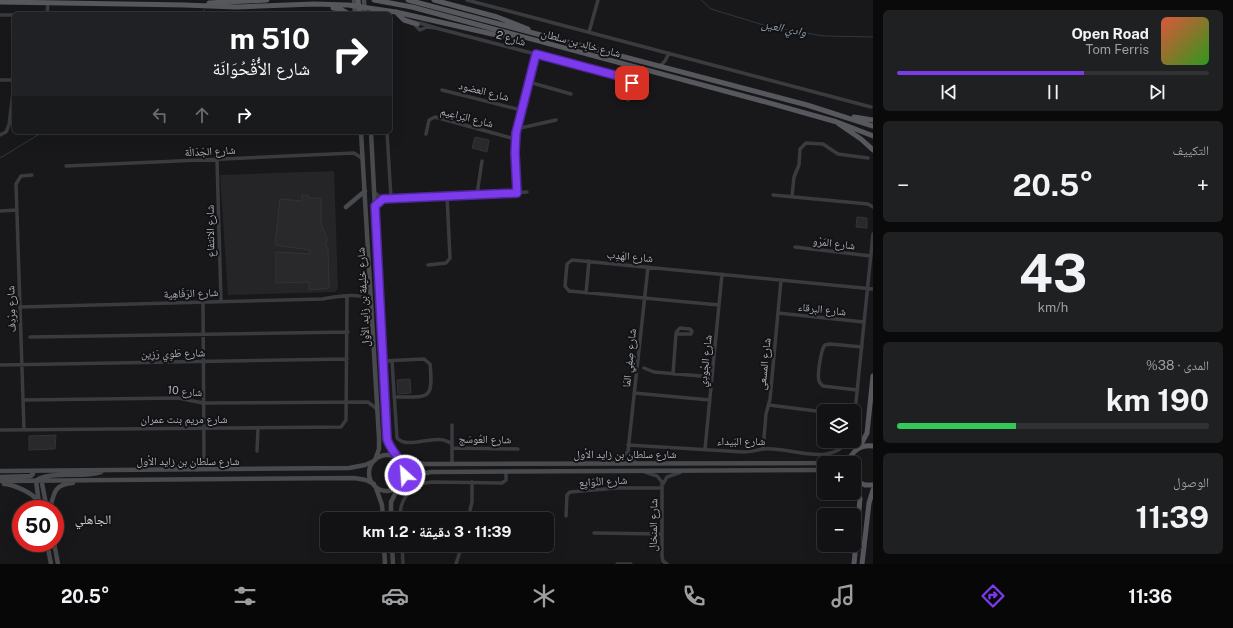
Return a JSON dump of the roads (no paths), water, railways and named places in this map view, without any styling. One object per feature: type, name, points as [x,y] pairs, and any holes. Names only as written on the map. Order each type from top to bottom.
[{"type":"main road","points":[[257,4],[267,0]]},
{"type":"main road","points":[[354,0],[364,12]]},
{"type":"main road","points":[[358,0],[360,7]]},
{"type":"main road","points":[[360,12],[362,0]]},
{"type":"main road","name":"شارع خالِد بن سلطان","points":[[374,0],[412,7],[529,40],[631,66],[836,122],[873,136]]},
{"type":"main road","name":"شارع خالِد بن سلطان","points":[[408,0],[670,68],[841,115],[873,126]]},
{"type":"main road","points":[[434,0],[512,22],[540,34]]},
{"type":"main road","points":[[0,2],[184,5],[329,4],[380,9],[492,34],[529,40]]},
{"type":"main road","points":[[290,4],[338,8],[345,12]]},
{"type":"main road","points":[[356,12],[360,7]]},
{"type":"main road","points":[[376,12],[380,9]]},
{"type":"main road","points":[[396,12],[404,20],[417,24]]},
{"type":"main road","points":[[622,77],[631,66]]},
{"type":"main road","points":[[841,115],[873,120]]},
{"type":"main road","points":[[836,122],[861,139],[873,150]]},
{"type":"main road","name":"شارع خليفة بن زايد الأول","points":[[361,134],[378,409],[379,445],[374,461]]},
{"type":"main road","name":"شارع خليفة بن زايد الأول","points":[[371,134],[387,439],[390,448],[398,459]]},
{"type":"main road","points":[[346,207],[365,191]]},
{"type":"main road","points":[[861,444],[867,433],[873,376]]},
{"type":"main road","points":[[861,447],[873,446]]},
{"type":"main road","points":[[851,456],[859,448]]},
{"type":"main road","points":[[382,512],[382,505],[370,472],[374,461],[385,456],[398,459],[403,464],[405,471],[403,482],[398,488],[391,502],[391,512]]},
{"type":"main road","name":"شارع سلطان بن زايد الأول","points":[[398,459],[420,463],[452,464],[817,463]]},
{"type":"main road","name":"شارع سلطان بن زايد الأول","points":[[0,471],[349,468],[365,465],[374,461]]},
{"type":"main road","points":[[0,483],[36,481],[42,479],[92,474],[104,470]]},
{"type":"main road","name":"شارع سلطان بن زايد الأول","points":[[403,482],[416,475],[426,473],[817,470]]},
{"type":"main road","points":[[0,477],[31,476],[33,474],[31,471]]},
{"type":"main road","points":[[39,471],[46,500]]},
{"type":"main road","name":"شارع سلطان بن زايد الأول","points":[[42,479],[354,478],[362,479],[374,485]]},
{"type":"main road","points":[[54,500],[59,486],[86,480]]},
{"type":"main road","points":[[36,481],[38,500]]},
{"type":"main road","points":[[0,483],[14,486],[32,495],[35,500]]},
{"type":"main road","points":[[861,483],[866,485],[873,485]]},
{"type":"main road","points":[[374,485],[386,491],[398,488]]},
{"type":"main road","points":[[862,564],[869,503],[873,490]]},
{"type":"main road","points":[[854,564],[860,500]]},
{"type":"main road","points":[[49,552],[51,564]]},
{"type":"main road","points":[[56,552],[58,564]]},
{"type":"main road","points":[[384,552],[385,564]]},
{"type":"main road","points":[[392,552],[393,564]]},
{"type":"street","points":[[467,0],[589,32],[668,55],[871,107]]},
{"type":"street","points":[[589,32],[598,0]]},
{"type":"street","points":[[48,3],[48,12]]},
{"type":"street","points":[[0,15],[12,15]]},
{"type":"street","name":"شارع 2","points":[[436,28],[427,27],[420,30],[416,27],[417,24],[420,23],[622,77]]},
{"type":"street","points":[[517,193],[516,129],[536,54]]},
{"type":"street","points":[[660,66],[668,55]]},
{"type":"street","points":[[668,55],[670,68]]},
{"type":"street","points":[[622,77],[629,79],[632,83],[628,100]]},
{"type":"street","points":[[0,80],[12,80]]},
{"type":"street","points":[[529,82],[571,94]]},
{"type":"street","name":"شارع العضود","points":[[442,90],[521,110]]},
{"type":"street","points":[[0,135],[6,132],[10,125],[12,95]]},
{"type":"street","name":"شارع البَراعِيم","points":[[426,134],[429,120],[435,117],[515,138]]},
{"type":"street","points":[[516,129],[556,120]]},
{"type":"street","points":[[387,134],[392,198]]},
{"type":"street","points":[[792,196],[794,177],[799,165],[800,150],[806,143],[823,144],[838,154],[868,158]]},
{"type":"street","points":[[354,153],[362,146]]},
{"type":"street","points":[[354,153],[360,155],[363,159]]},
{"type":"street","name":"شارع الجَدَالَة","points":[[66,166],[354,153]]},
{"type":"street","name":"شارع الانتفاع","points":[[217,160],[221,301]]},
{"type":"street","points":[[477,194],[482,161]]},
{"type":"street","name":"شارع مِرْدِف","points":[[24,430],[23,364],[16,210],[17,182],[21,176],[32,175]]},
{"type":"street","points":[[375,206],[383,199],[392,198],[527,192]]},
{"type":"street","points":[[374,193],[383,199]]},
{"type":"street","points":[[773,195],[868,204],[873,207]]},
{"type":"street","points":[[428,265],[445,264],[450,258],[447,196]]},
{"type":"street","points":[[0,211],[16,210]]},
{"type":"street","points":[[855,404],[864,322],[871,289],[873,234]]},
{"type":"street","name":"شارع المَرْو","points":[[795,247],[871,256]]},
{"type":"street","name":"شارع الهَدِب","points":[[719,306],[569,291],[566,289],[566,265],[568,261],[572,260],[589,261],[871,289]]},
{"type":"street","points":[[586,293],[589,261]]},
{"type":"street","name":"شارع صِفِي المَا","points":[[628,451],[648,267]]},
{"type":"street","name":"شارع الجُودِي","points":[[705,450],[722,274]]},
{"type":"street","name":"شارع المسعى","points":[[763,449],[781,280]]},
{"type":"street","points":[[371,289],[363,296],[368,298],[372,303]]},
{"type":"street","name":"شارع مريم بنت عمران","points":[[0,430],[339,428],[343,426],[345,422],[348,332],[347,296]]},
{"type":"street","name":"شارع الرَفَاهِية","points":[[20,307],[322,299],[363,296]]},
{"type":"street","points":[[197,470],[204,460],[203,301]]},
{"type":"street","name":"شارع البرقاء","points":[[778,313],[864,322]]},
{"type":"street","points":[[30,337],[203,333],[348,332]]},
{"type":"street","points":[[673,374],[676,334]]},
{"type":"street","points":[[857,390],[823,386],[819,382],[818,377],[821,350],[825,345],[830,344],[862,347]]},
{"type":"street","name":"شارع طَوِي رَزِين","points":[[0,364],[347,359]]},
{"type":"street","points":[[383,361],[424,359],[429,361],[431,366],[431,389],[429,394],[422,396],[394,397]]},
{"type":"street","name":"شارع العُوسَج","points":[[392,361],[395,435],[399,441],[405,442],[442,439],[452,446],[518,448]]},
{"type":"street","points":[[644,368],[654,372],[712,378]]},
{"type":"street","points":[[634,393],[710,400]]},
{"type":"street","points":[[346,402],[368,402],[377,394]]},
{"type":"street","name":"شارع 10","points":[[23,400],[178,398],[203,402],[346,402]]},
{"type":"street","points":[[368,402],[378,409]]},
{"type":"street","points":[[768,405],[817,411]]},
{"type":"street","name":"شارع العُوسَج","points":[[452,425],[452,464]]},
{"type":"street","points":[[257,450],[258,428]]},
{"type":"street","name":"شارع البَيداء","points":[[628,445],[748,452],[763,449],[825,455],[841,448]]},
{"type":"street","points":[[614,463],[628,451],[636,463]]},
{"type":"street","points":[[204,460],[211,470]]},
{"type":"street","name":"شارع المنخال","points":[[662,486],[667,477],[682,471]]},
{"type":"street","points":[[400,512],[402,502],[417,485],[432,482],[502,483],[506,480],[506,472]]},
{"type":"street","name":"شارع المنخال","points":[[645,472],[659,477],[662,486],[662,556],[663,562],[667,564]]},
{"type":"street","points":[[470,512],[472,502],[472,482]]},
{"type":"street","name":"شارع النِّوَايِع","points":[[566,516],[567,496],[570,492],[662,486]]},
{"type":"street","points":[[594,533],[662,534]]},
{"type":"street","points":[[402,552],[403,564]]},
{"type":"street","points":[[456,564],[460,552]]},
{"type":"street","points":[[616,564],[631,564]]},
{"type":"waterway","name":"وادي العين","points":[[701,0],[711,9],[770,27],[824,36],[873,37]]},
{"type":"waterway","name":"وادي العين","points":[[202,12],[205,9]]},
{"type":"waterway","name":"وادي العين","points":[[0,158],[40,134]]},
{"type":"district","name":"الجاهلي","points":[[93,519]]}]
